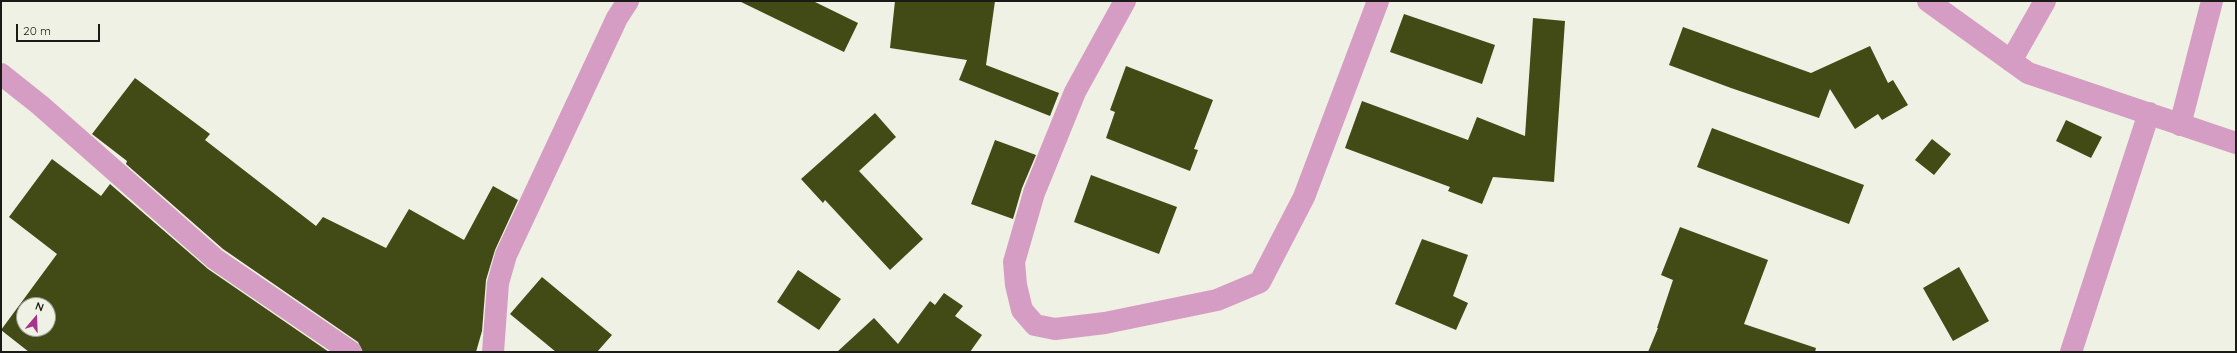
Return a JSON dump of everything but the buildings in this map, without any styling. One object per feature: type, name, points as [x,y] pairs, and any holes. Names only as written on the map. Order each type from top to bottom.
[{"type":"street","points":[[493,352],[498,283],[506,255],[617,18],[628,1]]},
{"type":"street","points":[[1125,1],[1075,92],[1034,193],[1014,262],[1016,285],[1022,310],[1035,325],[1055,329],[1106,323],[1217,300],[1260,282],[1304,197],[1378,1]]},
{"type":"street","points":[[1928,1],[2028,74],[2236,143]]},
{"type":"street","points":[[2011,61],[2044,1]]},
{"type":"street","points":[[2180,125],[2212,1]]},
{"type":"street","points":[[1,74],[40,105],[215,259],[351,352]]},
{"type":"street","points":[[2071,352],[2149,113]]}]
